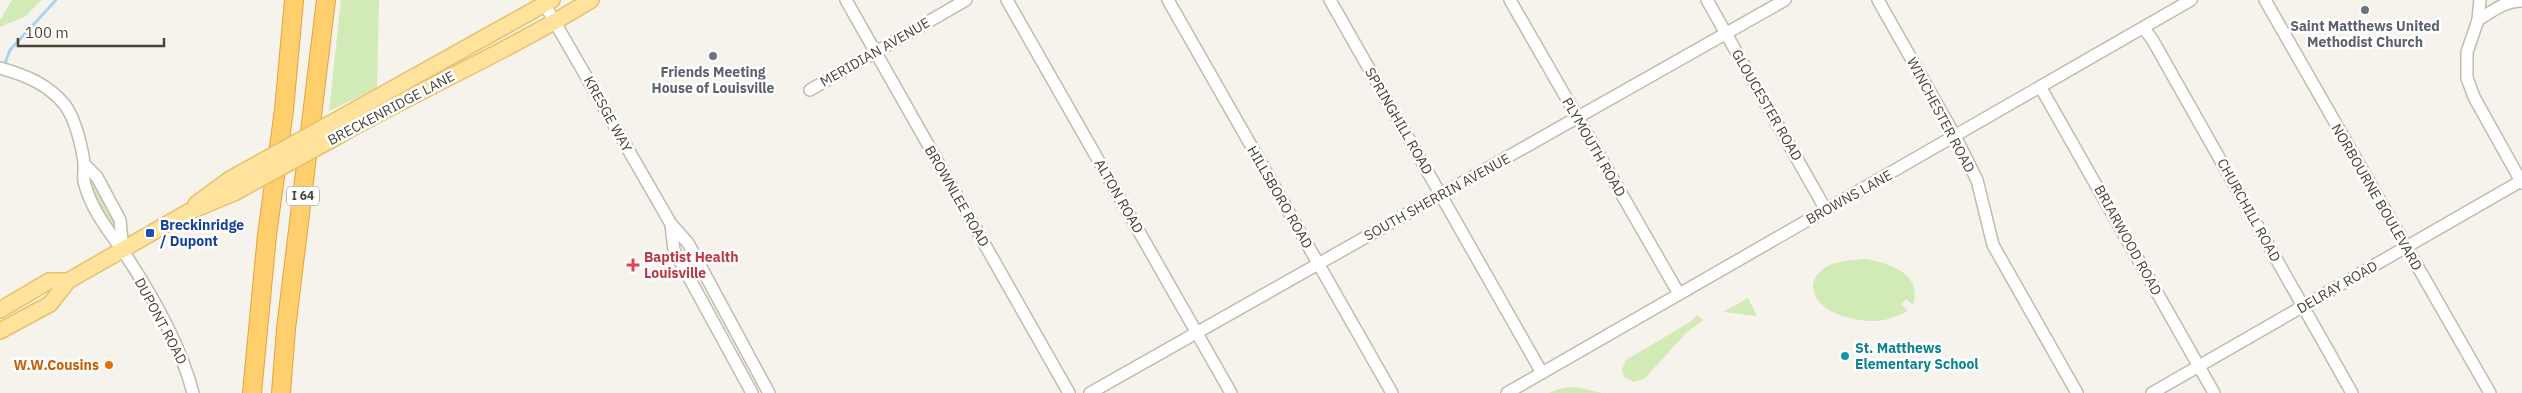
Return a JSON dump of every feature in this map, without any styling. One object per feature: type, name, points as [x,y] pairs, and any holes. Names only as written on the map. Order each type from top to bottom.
[{"type":"highway","name":"I 64","points":[[252,393],[267,235],[284,110],[294,0]]},
{"type":"highway","name":"I 64","points":[[281,393],[286,329],[326,0]]},
{"type":"main road","name":"BRECKENRIDGE LANE","points":[[232,186],[340,135],[414,94],[555,22],[592,0]]},
{"type":"main road","name":"BRECKENRIDGE LANE","points":[[0,331],[50,304],[68,281],[123,251],[342,118],[549,2]]},
{"type":"main road","name":"BRECKENRIDGE LANE","points":[[0,310],[49,281],[68,281]]},
{"type":"street","name":"BROWNLEE ROAD","points":[[846,0],[1069,393]]},
{"type":"street","name":"MERIDIAN AVENUE","points":[[810,90],[966,0]]},
{"type":"street","name":"ALTON ROAD","points":[[1007,0],[1230,393]]},
{"type":"street","name":"HILLSBORO ROAD","points":[[1168,0],[1392,393]]},
{"type":"street","name":"SPRINGHILL ROAD","points":[[1330,0],[1542,373]]},
{"type":"street","name":"PLYMOUTH ROAD","points":[[1510,0],[1679,294]]},
{"type":"street","name":"GLOUCESTER ROAD","points":[[1707,0],[1826,210]]},
{"type":"street","name":"SOUTH SHERRIN AVENUE","points":[[1090,393],[1785,0]]},
{"type":"street","name":"WINCHESTER ROAD","points":[[1878,0],[1955,136],[1977,180],[1993,245],[2077,393]]},
{"type":"street","name":"BROWNS LANE","points":[[1507,393],[2144,29],[2191,0]]},
{"type":"street","name":"NORBOURNE BOULEVARD","points":[[2265,0],[2490,393]]},
{"type":"street","points":[[2480,0],[2478,20],[2467,52],[2468,78],[2474,97],[2522,182]]},
{"type":"street","points":[[2478,20],[2513,1],[2522,1]]},
{"type":"street","name":"KRESGE WAY","points":[[549,2],[555,22],[671,224],[688,243],[770,393]]},
{"type":"street","name":"CHURCHILL ROAD","points":[[2144,29],[2152,39],[2352,393]]},
{"type":"street","name":"DUPONT ROAD","points":[[0,68],[30,77],[65,106],[74,123],[84,164],[84,184],[105,228],[123,251],[171,334],[186,367],[194,393]]},
{"type":"street","name":"BRIARWOOD ROAD","points":[[2041,88],[2214,393]]},
{"type":"street","points":[[84,164],[97,177],[120,220],[123,251]]},
{"type":"street","name":"DELRAY ROAD","points":[[2152,393],[2198,365],[2522,182]]},
{"type":"street","name":"KRESGE WAY","points":[[671,224],[674,250],[752,393]]},
{"type":"green space","points":[[12,0],[41,0],[26,16],[0,27],[0,20]]},
{"type":"green space","points":[[341,0],[379,0],[377,88],[329,111]]},
{"type":"green space","points":[[94,183],[115,223],[111,226],[95,198],[90,184]]},
{"type":"green space","points":[[1866,259],[1894,267],[1909,278],[1915,295],[1913,305],[1906,299],[1901,304],[1908,311],[1883,320],[1865,321],[1835,313],[1819,302],[1814,294],[1813,284],[1822,270],[1842,261]]},
{"type":"green space","points":[[1748,298],[1757,316],[1723,312]]},
{"type":"green space","points":[[1697,315],[1703,320],[1686,333],[1645,378],[1634,382],[1624,377],[1622,370],[1626,360],[1690,322]]},
{"type":"green space","points":[[1576,387],[1602,393],[1549,393],[1562,388]]},
{"type":"waterway","points":[[4,66],[10,50],[56,0]]},
{"type":"place","name":"Saint Matthews United Methodist Church","points":[[2365,10]]},
{"type":"place","name":"Friends Meeting House of Louisville","points":[[713,56]]},
{"type":"place","name":"Breckinridge / Dupont","points":[[150,233]]},
{"type":"place","name":"Baptist Health Louisville","points":[[633,265]]},
{"type":"place","name":"St. Matthews Elementary School","points":[[1845,356]]},
{"type":"place","name":"W.W.Cousins","points":[[109,365]]}]
